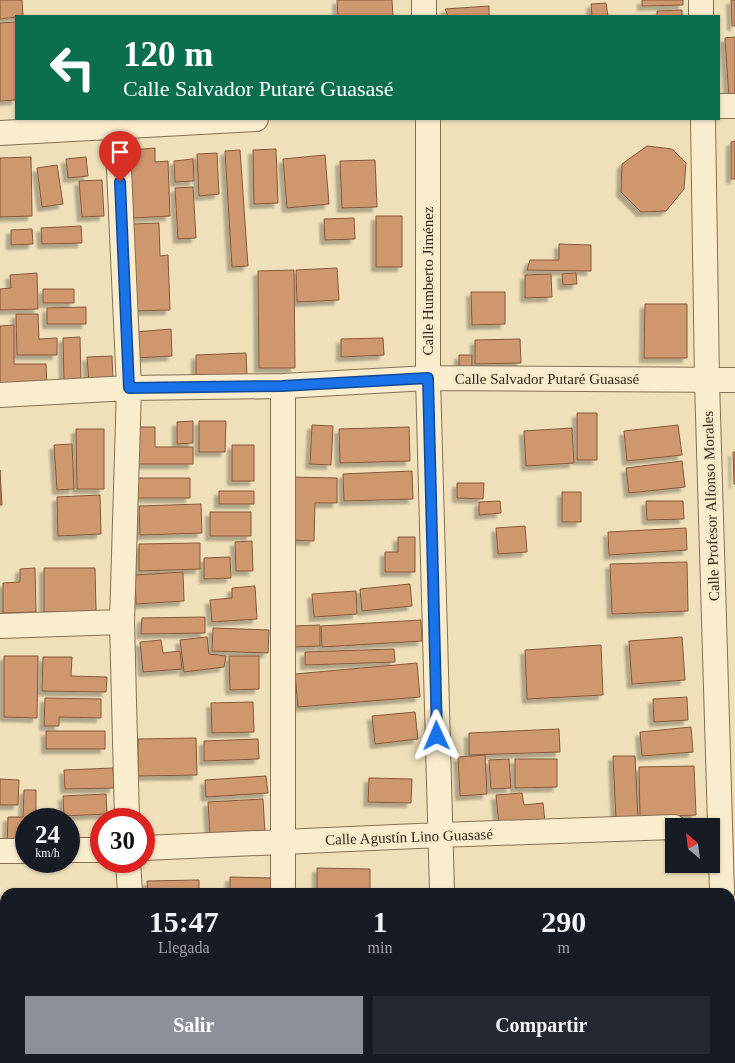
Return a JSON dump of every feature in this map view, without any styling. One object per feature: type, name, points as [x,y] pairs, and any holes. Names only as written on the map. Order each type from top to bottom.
[{"type":"street","points":[[424,0],[424,15]]},
{"type":"street","points":[[701,0],[701,15]]},
{"type":"street","points":[[720,106],[735,106]]},
{"type":"street","points":[[0,133],[236,120]]},
{"type":"street","name":"Calle Humberto Jiménez","points":[[428,120],[428,378],[442,888]]},
{"type":"street","name":"Calle Profesor Alfonso Morales","points":[[703,120],[707,381],[722,826],[722,888]]},
{"type":"street","points":[[117,126],[129,388],[122,622],[127,808]]},
{"type":"street","name":"Calle Salvador Putaré Guasasé","points":[[0,394],[129,388],[282,386],[428,378],[735,380]]},
{"type":"street","points":[[282,386],[283,888]]},
{"type":"street","points":[[0,626],[122,622]]},
{"type":"street","name":"Calle Agustín Lino Guasasé","points":[[155,848],[665,827]]},
{"type":"street","points":[[0,851],[15,851]]},
{"type":"street","points":[[129,873],[130,888]]},
{"type":"building","points":[[0,0],[22,0],[23,15],[0,19]]},
{"type":"building","points":[[337,0],[392,0],[393,15],[338,15]]},
{"type":"building","points":[[642,0],[683,0],[683,5],[642,6]]},
{"type":"building","points":[[731,0],[735,0],[735,26],[732,26]]},
{"type":"building","points":[[606,3],[608,15],[592,15],[591,4]]},
{"type":"building","points":[[489,6],[489,15],[448,15],[445,9]]},
{"type":"building","points":[[682,10],[682,15],[657,15],[657,11]]},
{"type":"building","points":[[15,22],[15,100],[0,101],[0,23]]},
{"type":"building","points":[[735,37],[735,97],[729,98],[725,38]]},
{"type":"building","points":[[735,141],[735,179],[731,179],[731,142]]},
{"type":"building","points":[[647,146],[672,149],[686,163],[684,189],[666,211],[641,212],[621,192],[622,164]]},
{"type":"building","points":[[155,148],[155,162],[168,161],[170,216],[133,218],[130,150]]},
{"type":"building","points":[[276,149],[278,203],[254,204],[253,150]]},
{"type":"building","points":[[240,150],[248,266],[232,267],[225,151]]},
{"type":"building","points":[[217,153],[219,194],[199,196],[197,154]]},
{"type":"building","points":[[325,155],[329,204],[287,208],[283,159]]},
{"type":"building","points":[[31,157],[32,216],[0,217],[0,158]]},
{"type":"building","points":[[86,157],[88,176],[68,178],[66,159]]},
{"type":"building","points":[[193,159],[194,181],[175,182],[174,161]]},
{"type":"building","points":[[375,160],[377,207],[342,208],[340,161]]},
{"type":"building","points":[[57,165],[63,204],[42,207],[37,168]]},
{"type":"building","points":[[102,180],[104,216],[82,217],[79,181]]},
{"type":"building","points":[[193,187],[196,238],[178,239],[175,188]]},
{"type":"building","points":[[376,216],[402,216],[402,267],[376,267]]},
{"type":"building","points":[[354,218],[355,239],[325,240],[324,219]]},
{"type":"building","points":[[159,223],[160,256],[168,255],[170,310],[135,311],[133,224]]},
{"type":"building","points":[[81,226],[82,243],[42,244],[41,228]]},
{"type":"building","points":[[32,229],[33,244],[11,245],[11,230]]},
{"type":"building","points":[[559,244],[591,245],[591,271],[527,270],[530,260],[559,260]]},
{"type":"building","points":[[337,268],[339,300],[297,302],[296,270]]},
{"type":"building","points":[[294,270],[295,368],[259,368],[258,271]]},
{"type":"building","points":[[37,273],[38,309],[0,310],[0,289],[11,288],[10,275]]},
{"type":"building","points":[[576,273],[577,284],[563,285],[562,274]]},
{"type":"building","points":[[551,274],[552,297],[525,298],[525,275]]},
{"type":"building","points":[[43,289],[74,289],[74,303],[43,303]]},
{"type":"building","points":[[471,292],[505,292],[505,324],[472,325]]},
{"type":"building","points":[[645,304],[687,304],[687,358],[644,358]]},
{"type":"building","points":[[86,307],[86,324],[47,324],[47,308]]},
{"type":"building","points":[[16,314],[38,314],[39,339],[57,338],[57,355],[17,355]]},
{"type":"building","points":[[14,325],[14,364],[46,364],[47,388],[0,389],[0,326]]},
{"type":"building","points":[[171,329],[172,356],[137,358],[135,332]]},
{"type":"building","points":[[80,337],[81,379],[64,380],[63,338]]},
{"type":"building","points":[[383,338],[384,355],[341,357],[341,339]]},
{"type":"building","points":[[520,339],[521,363],[475,364],[475,340]]},
{"type":"building","points":[[246,353],[247,376],[196,378],[196,355]]},
{"type":"building","points":[[459,355],[472,355],[472,372],[459,373]]},
{"type":"building","points":[[112,356],[113,381],[89,383],[87,357]]},
{"type":"building","points":[[577,413],[597,413],[597,460],[577,460]]},
{"type":"building","points":[[193,421],[193,443],[177,444],[177,422]]},
{"type":"building","points":[[199,421],[226,421],[225,452],[199,452]]},
{"type":"building","points":[[312,425],[333,426],[331,465],[310,464]]},
{"type":"building","points":[[678,425],[682,455],[627,461],[624,431]]},
{"type":"building","points":[[137,427],[155,427],[155,447],[193,447],[193,464],[136,464]]},
{"type":"building","points":[[409,427],[410,461],[340,463],[339,429]]},
{"type":"building","points":[[572,428],[574,463],[526,466],[524,431]]},
{"type":"building","points":[[76,429],[104,429],[104,489],[77,489]]},
{"type":"building","points":[[72,444],[74,489],[57,490],[54,445]]},
{"type":"building","points":[[232,445],[254,445],[254,481],[232,481]]},
{"type":"building","points":[[733,452],[735,452],[735,484],[734,484]]},
{"type":"building","points":[[682,461],[685,487],[629,493],[626,468]]},
{"type":"building","points":[[0,470],[2,505],[0,505]]},
{"type":"building","points":[[412,471],[413,499],[344,501],[343,474]]},
{"type":"building","points":[[290,477],[337,478],[337,503],[315,503],[314,541],[288,540]]},
{"type":"building","points":[[137,478],[190,478],[190,498],[137,498]]},
{"type":"building","points":[[457,483],[484,483],[483,499],[457,498]]},
{"type":"building","points":[[219,491],[254,491],[254,504],[219,504]]},
{"type":"building","points":[[562,492],[581,492],[581,522],[562,522]]},
{"type":"building","points":[[100,495],[101,534],[58,536],[57,497]]},
{"type":"building","points":[[500,501],[501,513],[479,515],[479,502]]},
{"type":"building","points":[[646,501],[683,501],[684,519],[647,520]]},
{"type":"building","points":[[201,504],[202,533],[140,535],[139,506]]},
{"type":"building","points":[[210,512],[251,512],[251,536],[210,536]]},
{"type":"building","points":[[525,526],[527,552],[498,554],[496,528]]},
{"type":"building","points":[[686,528],[687,550],[609,555],[608,532]]},
{"type":"building","points":[[398,537],[415,537],[415,572],[385,572],[385,552],[398,552]]},
{"type":"building","points":[[252,541],[253,571],[236,571],[235,542]]},
{"type":"building","points":[[200,543],[200,569],[139,571],[139,544]]},
{"type":"building","points":[[230,557],[231,578],[204,579],[204,558]]},
{"type":"building","points":[[687,562],[688,611],[612,614],[610,564]]},
{"type":"building","points":[[35,568],[36,612],[3,613],[3,583],[20,582],[20,569]]},
{"type":"building","points":[[44,568],[95,568],[96,611],[44,612]]},
{"type":"building","points":[[183,572],[184,601],[136,604],[135,575]]},
{"type":"building","points":[[410,584],[412,606],[362,611],[360,589]]},
{"type":"building","points":[[255,586],[257,619],[212,622],[210,600],[232,598],[232,588]]},
{"type":"building","points":[[356,591],[357,614],[314,617],[312,594]]},
{"type":"building","points":[[205,617],[205,633],[141,634],[142,618]]},
{"type":"building","points":[[421,620],[422,641],[322,647],[321,626]]},
{"type":"building","points":[[320,625],[320,646],[294,647],[293,626]]},
{"type":"building","points":[[213,628],[269,630],[268,653],[212,651]]},
{"type":"building","points":[[207,637],[209,654],[226,656],[224,667],[184,672],[180,640]]},
{"type":"building","points":[[682,637],[685,680],[632,684],[629,641]]},
{"type":"building","points":[[161,640],[163,653],[180,651],[182,669],[143,672],[140,642]]},
{"type":"building","points":[[601,645],[603,695],[527,699],[525,650]]},
{"type":"building","points":[[394,649],[395,662],[305,665],[305,652]]},
{"type":"building","points":[[4,656],[38,656],[37,718],[4,717]]},
{"type":"building","points":[[229,656],[259,656],[259,689],[230,690]]},
{"type":"building","points":[[43,657],[72,657],[71,676],[107,677],[106,692],[42,691]]},
{"type":"building","points":[[417,663],[420,697],[298,707],[295,674]]},
{"type":"building","points":[[687,697],[688,720],[654,722],[653,699]]},
{"type":"building","points":[[45,698],[101,699],[101,718],[59,717],[59,726],[44,726]]},
{"type":"building","points":[[253,702],[254,732],[212,733],[211,703]]},
{"type":"building","points":[[415,712],[418,739],[375,744],[372,716]]},
{"type":"building","points":[[691,727],[693,752],[642,756],[640,732]]},
{"type":"building","points":[[559,729],[560,752],[469,755],[469,733]]},
{"type":"building","points":[[46,731],[105,731],[105,749],[46,749]]},
{"type":"building","points":[[196,738],[197,775],[138,776],[138,739]]},
{"type":"building","points":[[258,739],[259,759],[204,761],[204,741]]},
{"type":"building","points":[[485,755],[487,794],[460,796],[458,757]]},
{"type":"building","points":[[613,756],[635,756],[638,819],[616,820]]},
{"type":"building","points":[[509,759],[511,788],[491,789],[489,760]]},
{"type":"building","points":[[515,759],[557,759],[557,787],[515,788]]},
{"type":"building","points":[[694,766],[696,815],[640,817],[639,767]]},
{"type":"building","points":[[113,768],[114,788],[65,789],[64,770]]},
{"type":"building","points":[[266,776],[268,793],[206,797],[205,780]]},
{"type":"building","points":[[369,778],[412,779],[411,803],[368,802]]},
{"type":"building","points":[[0,779],[19,780],[18,805],[0,805]]},
{"type":"building","points":[[24,790],[36,790],[36,808],[23,808]]},
{"type":"building","points":[[522,793],[524,805],[543,803],[545,822],[499,826],[496,795]]},
{"type":"building","points":[[106,794],[107,808],[90,808],[90,815],[80,815],[80,808],[64,808],[63,796]]},
{"type":"building","points":[[263,799],[265,834],[210,837],[208,802]]},
{"type":"building","points":[[8,817],[15,817],[15,844],[7,844]]},
{"type":"building","points":[[317,868],[370,869],[370,888],[317,888]]},
{"type":"building","points":[[230,877],[272,878],[272,888],[230,888]]},
{"type":"building","points":[[199,880],[199,888],[148,888],[147,881]]},
{"type":"route","points":[[120,182],[129,388],[282,386],[428,378],[437,736]]}]
